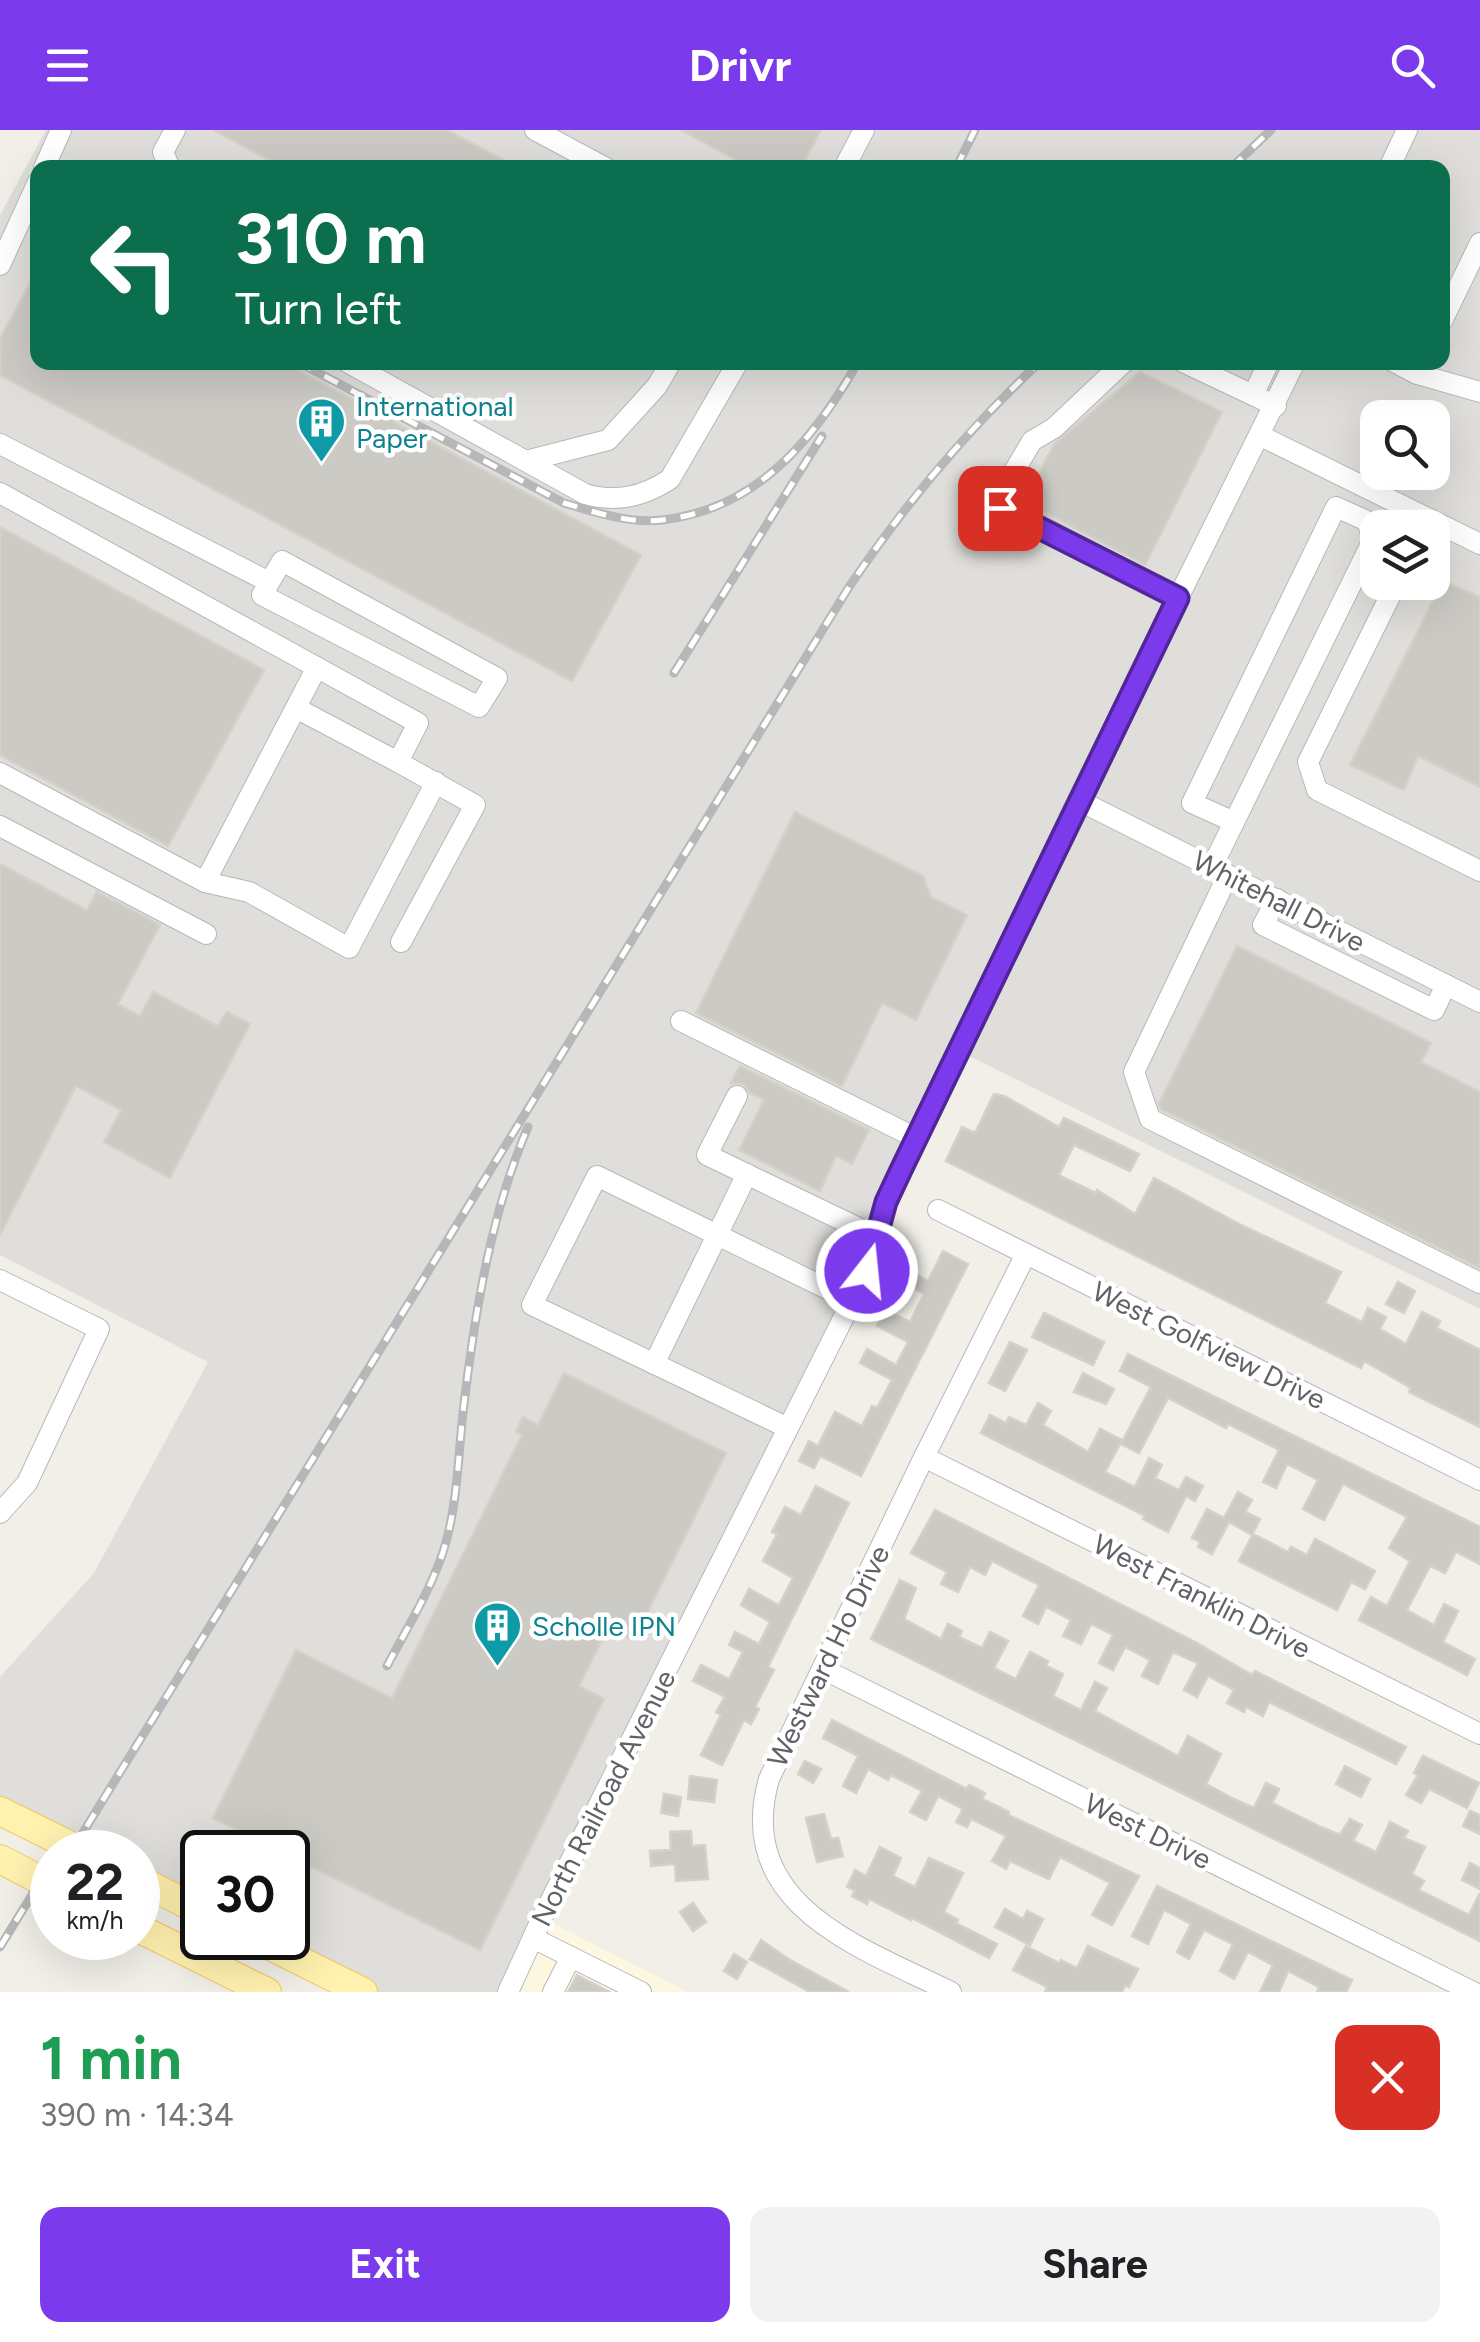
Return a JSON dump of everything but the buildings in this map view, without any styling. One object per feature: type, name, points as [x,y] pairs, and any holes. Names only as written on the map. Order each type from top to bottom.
[{"type":"main road","points":[[0,1811],[39,1830]]},
{"type":"main road","points":[[0,1860],[30,1875]]},
{"type":"main road","points":[[160,1939],[267,1992]]},
{"type":"main road","points":[[298,1960],[363,1992]]},
{"type":"street","points":[[48,160],[61,130]]},
{"type":"street","points":[[166,160],[163,152],[174,130]]},
{"type":"street","points":[[535,130],[591,160]]},
{"type":"street","points":[[848,160],[864,130]]},
{"type":"street","points":[[1393,160],[1407,130]]},
{"type":"street","points":[[0,265],[30,200]]},
{"type":"street","points":[[1450,304],[1480,243]]},
{"type":"street","points":[[361,370],[585,494],[604,500],[652,491],[670,479],[734,370]]},
{"type":"street","points":[[526,462],[608,440],[658,386],[667,370]]},
{"type":"street","points":[[1116,370],[1054,428],[1032,441],[996,502],[1178,598]]},
{"type":"street","points":[[1200,370],[1276,406]]},
{"type":"street","points":[[1253,395],[1265,370]]},
{"type":"street","name":"North Railroad Avenue","points":[[508,1992],[867,1271],[886,1202],[916,1138],[1078,800],[1292,370]]},
{"type":"street","points":[[1425,370],[1480,392]]},
{"type":"street","points":[[1261,436],[1401,510]]},
{"type":"street","points":[[0,444],[268,582]]},
{"type":"street","points":[[0,493],[418,722],[398,762]]},
{"type":"street","points":[[1234,822],[1192,803],[1336,507],[1367,520],[1373,540],[1234,822],[1220,871],[1134,1072],[1150,1120],[1480,1283]]},
{"type":"street","points":[[1450,532],[1480,544]]},
{"type":"street","points":[[282,561],[497,678],[479,707],[262,595],[268,582],[282,561]]},
{"type":"street","points":[[1388,600],[1308,762],[1317,790],[1480,871]]},
{"type":"street","points":[[205,882],[317,668]]},
{"type":"street","points":[[296,708],[475,805],[401,942]]},
{"type":"street","points":[[0,773],[205,882],[248,892],[349,948],[436,782]]},
{"type":"street","name":"Whitehall Drive","points":[[1078,800],[1480,1002]]},
{"type":"street","points":[[0,826],[206,934]]},
{"type":"street","points":[[1277,899],[1264,925],[1434,1010],[1446,986]]},
{"type":"street","points":[[680,1022],[916,1138]]},
{"type":"street","points":[[736,1096],[707,1154],[877,1237]]},
{"type":"street","points":[[654,1364],[747,1174]]},
{"type":"street","points":[[788,1428],[532,1305],[598,1176],[852,1300]]},
{"type":"street","name":"West Golfview Drive","points":[[938,1210],[1480,1480]]},
{"type":"street","name":"Westward Ho Drive","points":[[951,1992],[819,1924],[792,1899],[770,1857],[763,1822],[765,1794],[924,1457],[1026,1254]]},
{"type":"street","points":[[0,1280],[99,1329],[27,1483],[0,1513]]},
{"type":"street","name":"West Franklin Drive","points":[[924,1457],[1480,1734]]},
{"type":"street","name":"West Drive","points":[[822,1669],[1474,1992]]},
{"type":"street","points":[[533,1938],[640,1992]]},
{"type":"street","points":[[553,1992],[571,1958]]},
{"type":"shaded area","points":[[46,130],[1480,130],[1480,1309],[959,1051],[867,1271],[508,1992],[363,1992],[298,1960],[310,1960],[310,1830],[180,1830],[180,1901],[160,1891],[160,1830],[38,1830],[0,1811],[0,1677],[94,1573],[208,1362],[0,1255],[0,215]]},
{"type":"shaded area","points":[[542,1918],[688,1992],[508,1992]]},
{"type":"railway","points":[[960,160],[975,130]]},
{"type":"railway","points":[[1239,160],[1271,130]]},
{"type":"railway","points":[[313,370],[564,503],[650,521],[696,513],[727,502],[754,486],[802,443],[853,370]]},
{"type":"railway","points":[[85,1830],[849,587],[938,469],[1032,370]]},
{"type":"railway","points":[[674,673],[822,436]]},
{"type":"railway","points":[[387,1666],[432,1579],[449,1530],[480,1293],[495,1225],[528,1127]]},
{"type":"railway","points":[[0,1947],[30,1898]]},
{"type":"place","name":"International Paper","points":[[321,464]]},
{"type":"place","name":"Scholle IPN","points":[[497,1668]]},
{"type":"route","points":[[867,1271],[886,1202],[1178,598],[1000,508]]}]
